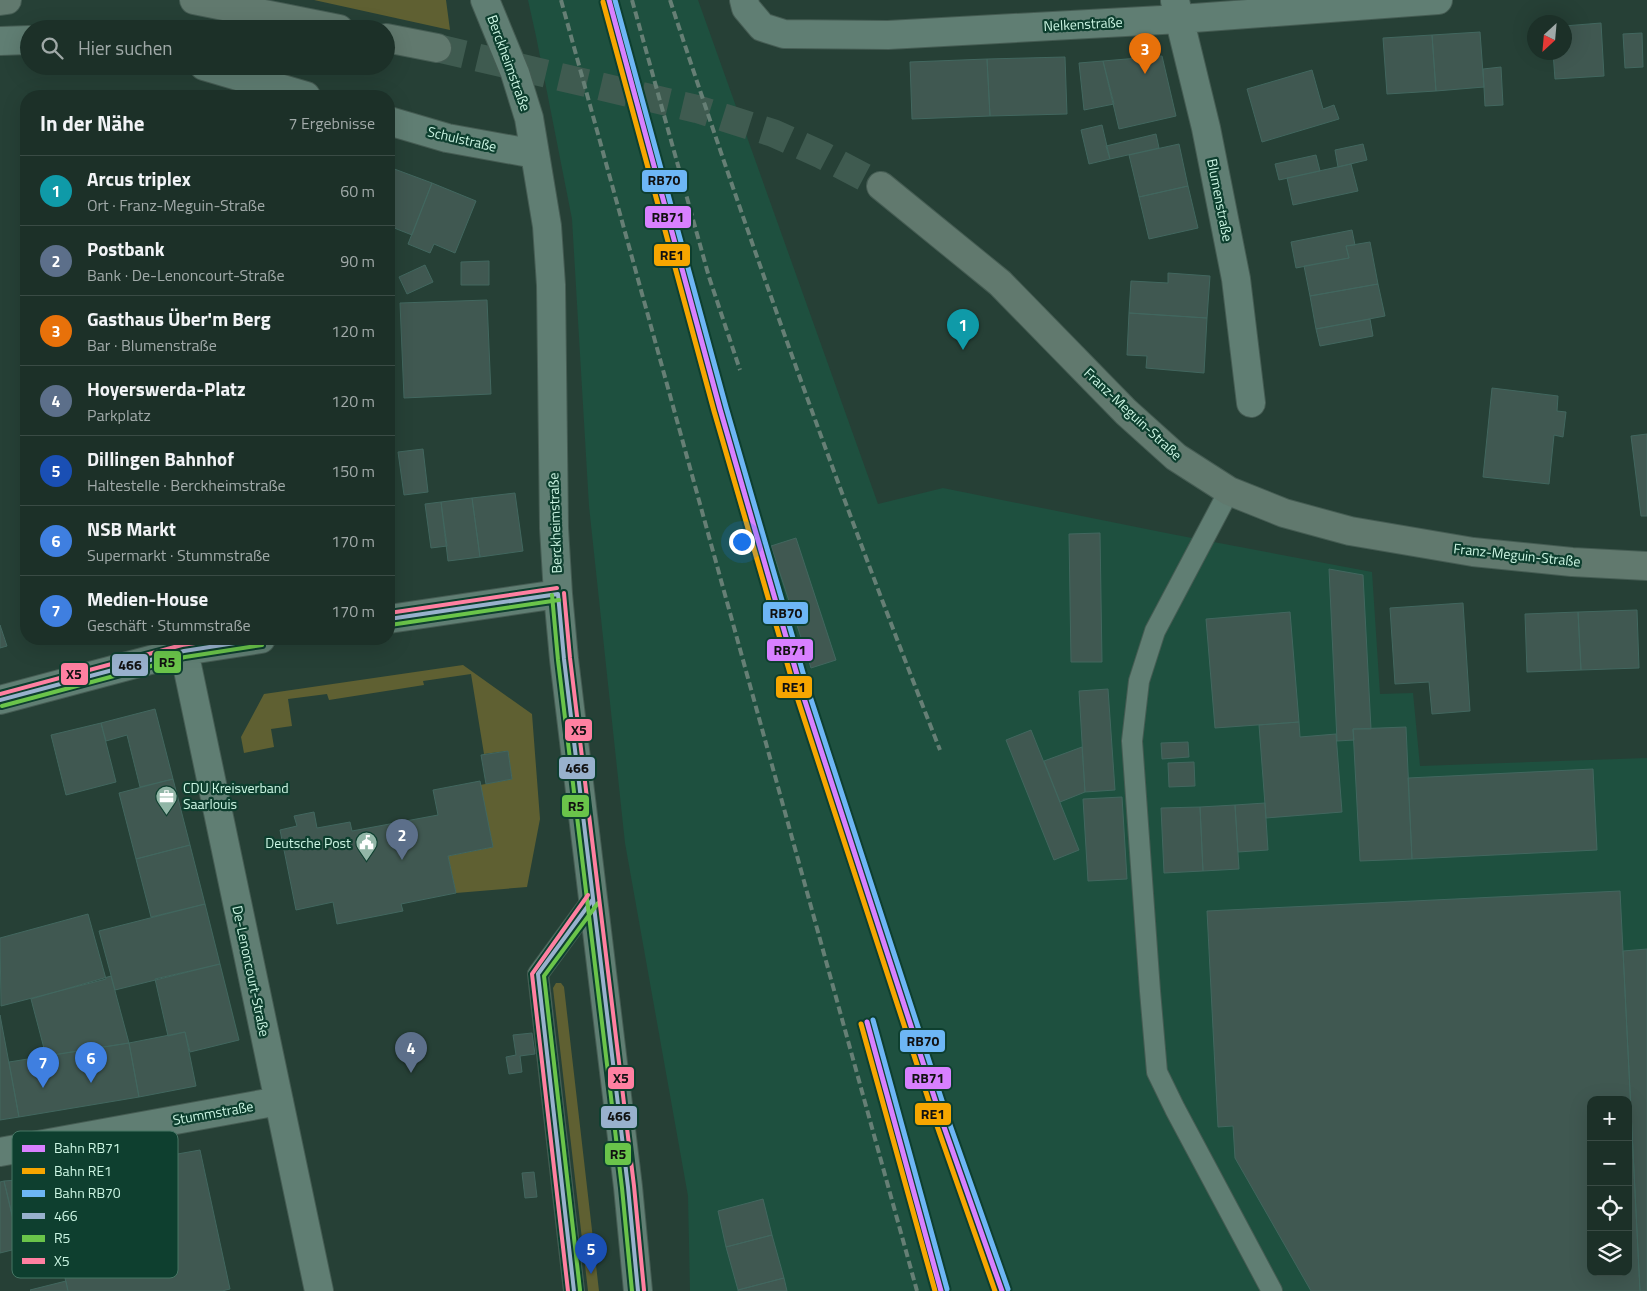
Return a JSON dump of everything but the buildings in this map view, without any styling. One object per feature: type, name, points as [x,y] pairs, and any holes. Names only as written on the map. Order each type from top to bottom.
[{"type":"street","points":[[0,1],[7,0]]},
{"type":"street","points":[[194,0],[294,20]]},
{"type":"street","name":"Berckheimstraße","points":[[485,0],[515,73],[529,118],[547,226],[551,285],[554,528],[558,594],[592,899],[628,1187],[638,1291]]},
{"type":"street","name":"Nelkenstraße","points":[[744,0],[746,8],[762,27],[784,34],[888,35],[1177,9],[1438,0]]},
{"type":"street","name":"Blumenstraße","points":[[1177,9],[1206,128],[1236,279],[1251,403]]},
{"type":"street","points":[[0,40],[20,40]]},
{"type":"street","points":[[395,40],[436,48]]},
{"type":"street","points":[[235,75],[286,90]]},
{"type":"street","name":"Schulstraße","points":[[395,123],[447,138],[535,154]]},
{"type":"street","name":"Franz-Meguin-Straße","points":[[881,186],[1000,283],[1126,412],[1176,457],[1229,491],[1284,513],[1350,531],[1473,552],[1572,562],[1647,566]]},
{"type":"street","points":[[395,618],[558,594]]},
{"type":"street","points":[[0,700],[184,650],[219,645]]},
{"type":"street","name":"De-Lenoncourt-Straße","points":[[184,650],[319,1291]]},
{"type":"street","name":"Stummstraße","points":[[114,1131],[278,1101]]},
{"type":"lane","points":[[1229,491],[1155,631],[1139,681],[1132,741],[1157,1072],[1174,1109],[1272,1291]]},
{"type":"lane","points":[[574,1291],[538,974],[592,899]]},
{"type":"shaded area","points":[[314,0],[446,0],[450,30]]},
{"type":"shaded area","points":[[528,0],[698,0],[878,504],[943,488],[1372,572],[1380,694],[1413,693],[1420,766],[1647,758],[1647,1291],[690,1291],[688,1196],[625,843],[589,506],[572,219]]},
{"type":"shaded area","points":[[463,665],[532,714],[540,819],[527,887],[456,893],[448,856],[493,847],[480,785],[512,779],[507,751],[484,754],[471,674],[423,681],[424,685],[329,700],[327,694],[288,699],[292,726],[271,729],[274,747],[244,753],[241,737],[264,694]]},
{"type":"shaded area","points":[[556,983],[561,983],[564,987],[599,1291],[588,1291],[553,988]]},
{"type":"tunnel","points":[[437,48],[697,109],[773,133],[822,155],[881,186]]},
{"type":"railway","points":[[561,0],[917,1291]]},
{"type":"railway","points":[[632,0],[709,277],[740,370]]},
{"type":"railway","points":[[670,0],[800,377],[940,750]]},
{"type":"rail line","name":"RB71","points":[[609,0],[720,409],[802,692],[943,1124],[1002,1291]]},
{"type":"rail line","name":"RB70","points":[[615,0],[726,407],[808,690],[949,1122],[1008,1289]]},
{"type":"rail line","name":"RE1","points":[[603,2],[714,411],[796,694],[937,1126],[995,1291]]},
{"type":"rail line","name":"RB70","points":[[873,1020],[947,1289]]},
{"type":"rail line","name":"RB71","points":[[867,1022],[941,1291]]},
{"type":"rail line","name":"RE1","points":[[861,1024],[935,1291]]},
{"type":"transit line","name":"X5","points":[[395,612],[557,588]]},
{"type":"transit line","name":"X5","points":[[564,593],[570,658],[634,1186],[644,1290]]},
{"type":"transit line","name":"466","points":[[558,594],[564,659],[628,1187],[638,1291]]},
{"type":"transit line","name":"466","points":[[395,618],[558,594]]},
{"type":"transit line","name":"R5","points":[[552,595],[558,660],[622,1188],[632,1291]]},
{"type":"transit line","name":"R5","points":[[395,624],[559,600]]},
{"type":"transit line","name":"X5","points":[[0,694],[182,645]]},
{"type":"transit line","name":"466","points":[[0,700],[184,651],[222,645]]},
{"type":"transit line","name":"R5","points":[[2,706],[185,657],[262,645]]},
{"type":"transit line","name":"X5","points":[[568,1291],[532,974],[588,895]]},
{"type":"transit line","name":"466","points":[[574,1291],[538,974],[593,899]]},
{"type":"transit line","name":"R5","points":[[580,1290],[544,976],[598,903]]},
{"type":"place","name":"Gasthaus Über'm Berg","points":[[1145,74]]},
{"type":"place","name":"Arcus triplex","points":[[963,350]]},
{"type":"place","name":"CDU Kreisverband Saarlouis","points":[[167,815]]},
{"type":"place","name":"Postbank","points":[[402,860]]},
{"type":"place","name":"Deutsche Post","points":[[367,862]]},
{"type":"place","name":"Hoyerswerda-Platz","points":[[411,1073]]},
{"type":"place","name":"NSB Markt","points":[[91,1083]]},
{"type":"place","name":"Medien-House","points":[[43,1088]]},
{"type":"place","name":"Dillingen Bahnhof","points":[[591,1274]]}]
